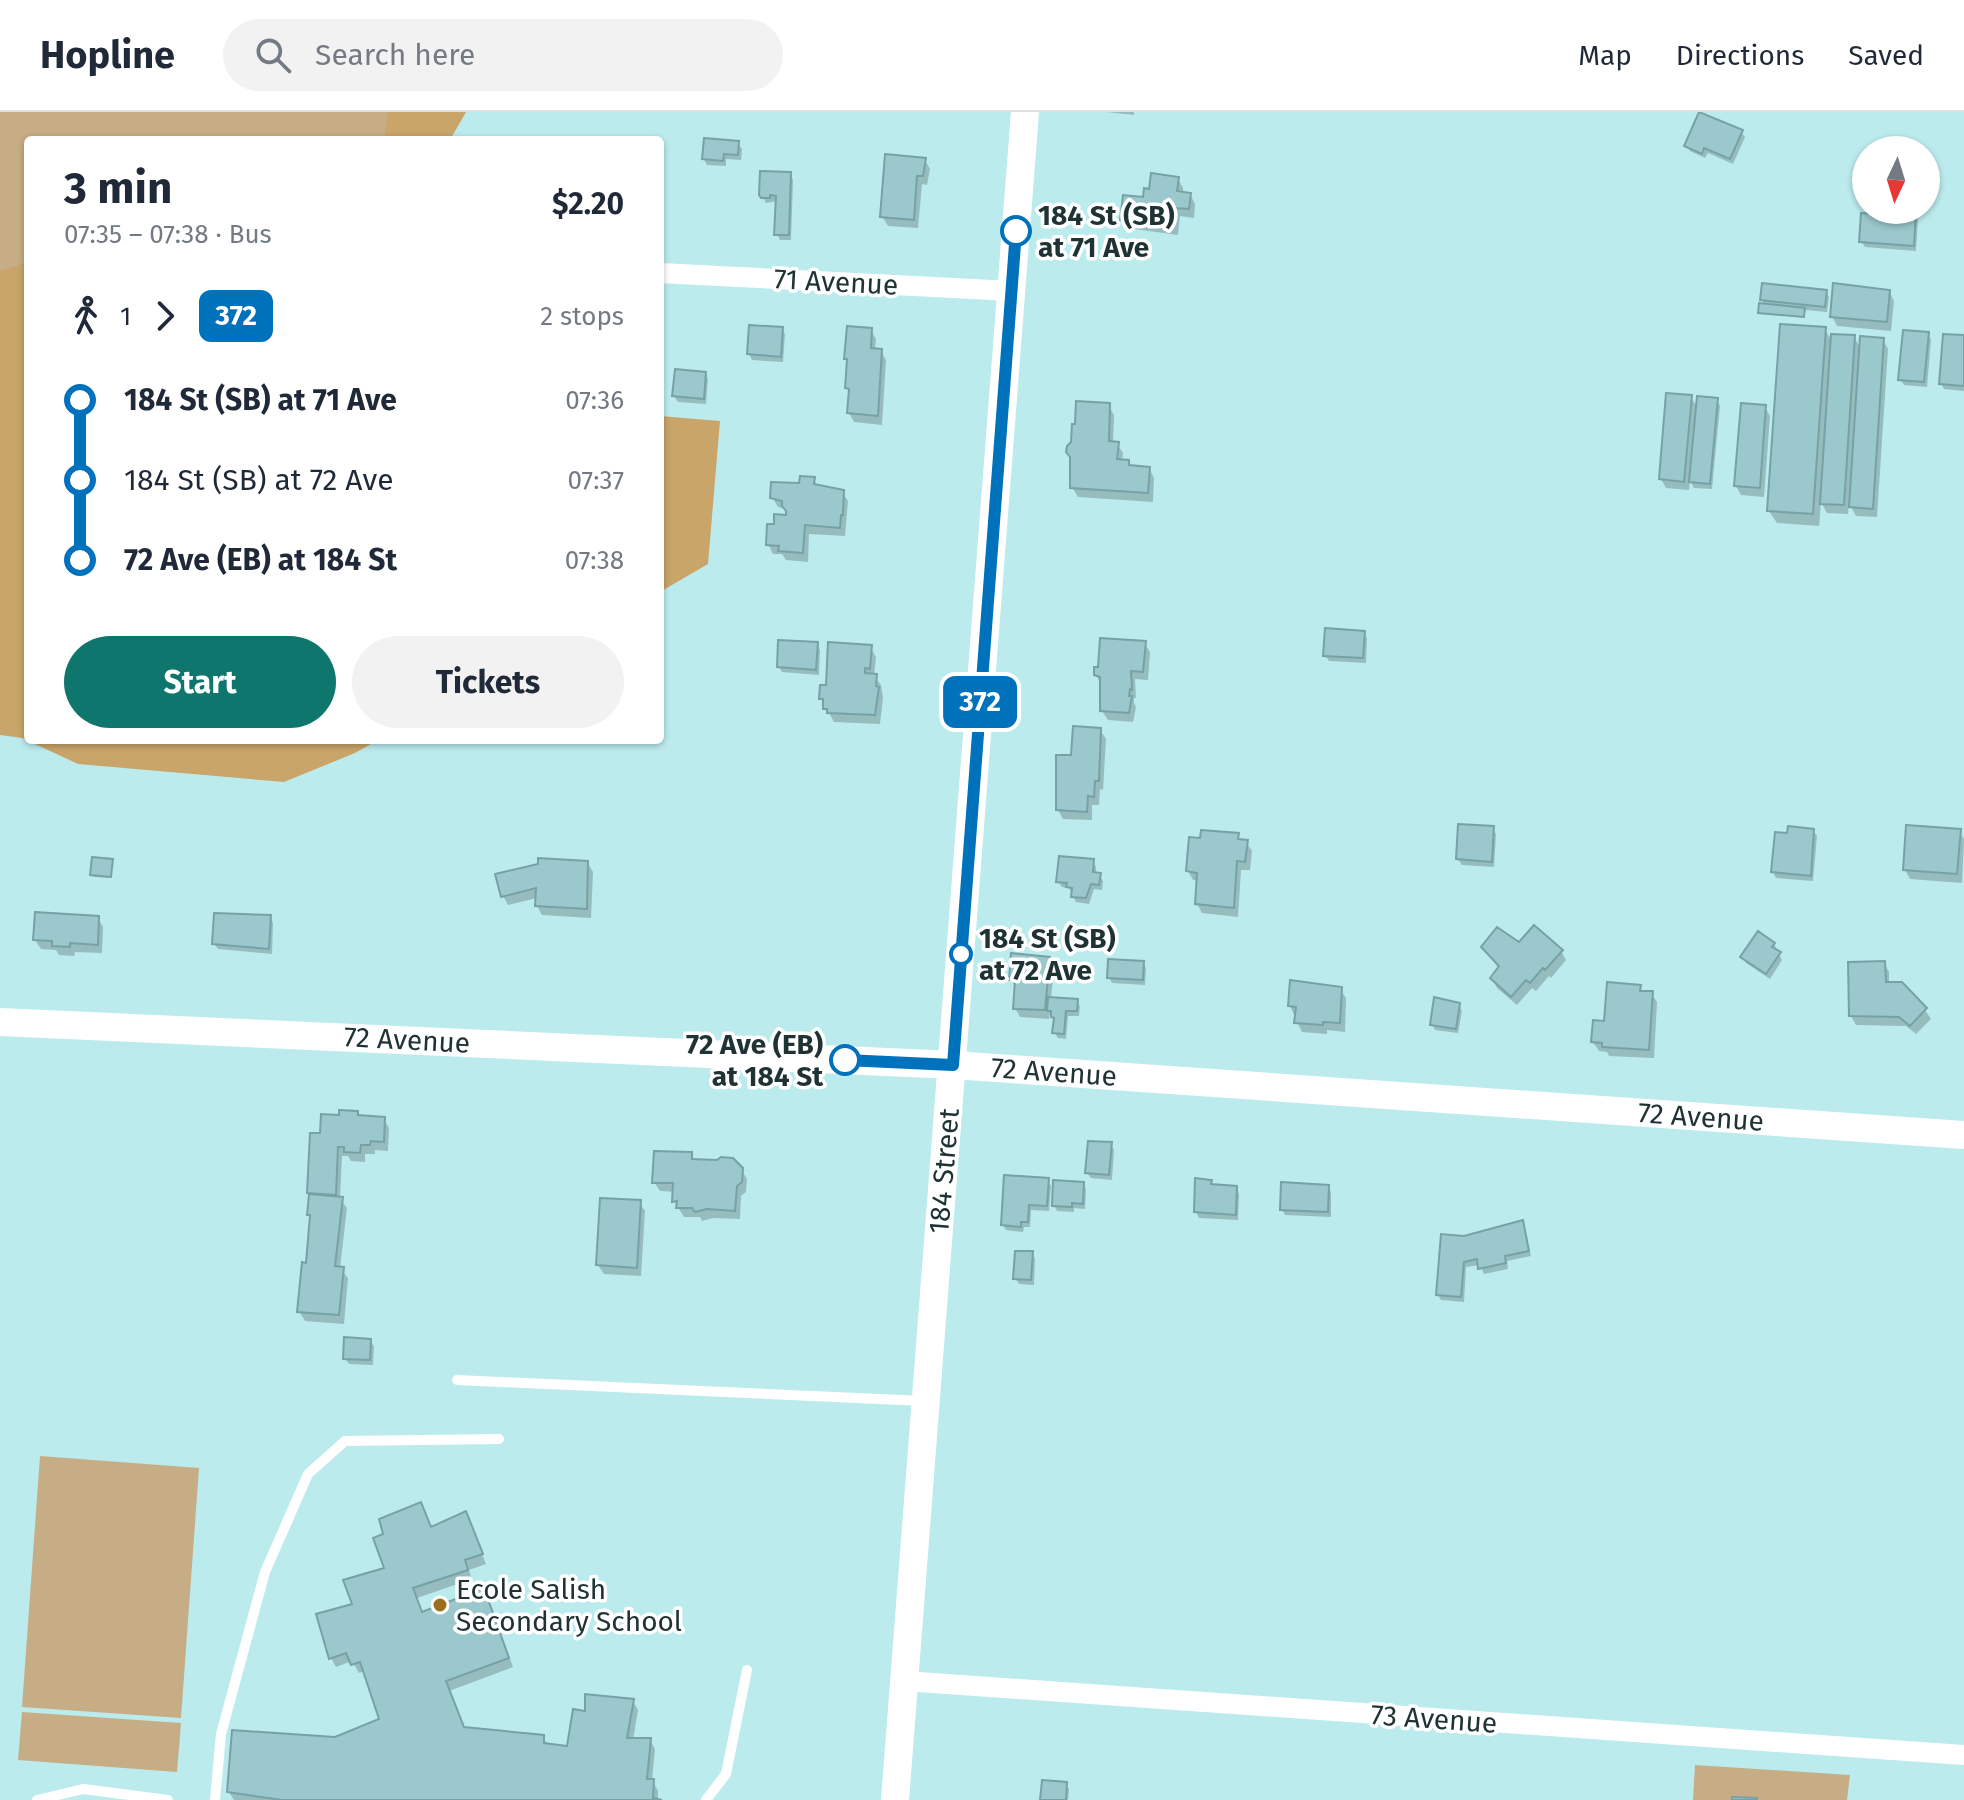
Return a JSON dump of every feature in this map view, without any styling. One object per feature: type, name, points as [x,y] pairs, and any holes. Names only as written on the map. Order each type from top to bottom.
[{"type":"main road","name":"184 Street","points":[[895,1800],[1025,112]]},
{"type":"main road","name":"72 Avenue","points":[[0,1022],[953,1065],[1964,1135]]},
{"type":"street","name":"71 Avenue","points":[[664,273],[1012,291]]},
{"type":"street","name":"73 Avenue","points":[[904,1681],[1964,1755]]},
{"type":"lane","points":[[457,1380],[926,1401]]},
{"type":"lane","points":[[215,1800],[221,1734],[265,1572],[308,1474],[345,1441],[499,1439]]},
{"type":"lane","points":[[706,1800],[726,1774],[747,1670]]},
{"type":"lane","points":[[37,1800],[83,1789],[168,1800]]},
{"type":"shaded area","points":[[0,112],[395,112],[393,136],[24,136],[24,693],[0,691]]},
{"type":"shaded area","points":[[388,112],[466,112],[452,136],[385,136]]},
{"type":"shaded area","points":[[24,263],[24,739],[0,735],[0,271]]},
{"type":"shaded area","points":[[664,416],[720,421],[708,564],[664,590]]},
{"type":"shaded area","points":[[35,744],[371,744],[284,782],[78,764]]},
{"type":"shaded area","points":[[40,1456],[199,1468],[181,1718],[22,1707]]},
{"type":"shaded area","points":[[22,1712],[181,1723],[177,1772],[18,1760]]},
{"type":"shaded area","points":[[1695,1765],[1850,1775],[1847,1800],[1693,1800]]},
{"type":"building","points":[[1699,112],[1743,130],[1730,159],[1704,148],[1702,154],[1684,146]]},
{"type":"building","points":[[704,138],[739,141],[738,155],[724,154],[723,161],[702,159]]},
{"type":"building","points":[[885,154],[926,158],[923,176],[917,176],[914,220],[880,217]]},
{"type":"building","points":[[760,171],[791,172],[789,235],[774,235],[776,196],[761,198],[759,195]]},
{"type":"building","points":[[1151,173],[1179,177],[1177,191],[1191,193],[1189,209],[1175,208],[1173,226],[1120,220],[1123,195],[1143,197],[1144,188],[1149,189]]},
{"type":"building","points":[[1860,224],[1915,224],[1914,246],[1859,242]]},
{"type":"building","points":[[1762,283],[1827,290],[1825,307],[1760,300]]},
{"type":"building","points":[[1833,283],[1890,290],[1887,322],[1830,317]]},
{"type":"building","points":[[1759,303],[1805,308],[1804,317],[1758,313]]},
{"type":"building","points":[[1780,324],[1826,327],[1813,514],[1767,511]]},
{"type":"building","points":[[749,325],[783,327],[781,357],[747,354]]},
{"type":"building","points":[[847,326],[872,328],[871,348],[882,349],[878,416],[847,413],[849,389],[845,388],[847,359],[844,359]]},
{"type":"building","points":[[1903,330],[1929,332],[1924,382],[1898,380]]},
{"type":"building","points":[[1831,334],[1855,335],[1844,505],[1820,504]]},
{"type":"building","points":[[1943,334],[1964,335],[1964,386],[1939,384]]},
{"type":"building","points":[[1860,336],[1884,338],[1873,509],[1849,507]]},
{"type":"building","points":[[675,369],[706,372],[704,399],[672,396]]},
{"type":"building","points":[[1666,393],[1692,395],[1684,482],[1659,479]]},
{"type":"building","points":[[1697,396],[1718,398],[1710,484],[1689,482]]},
{"type":"building","points":[[1076,401],[1110,403],[1109,441],[1119,442],[1117,459],[1129,460],[1129,465],[1150,467],[1148,493],[1070,488],[1070,457],[1066,452],[1071,442],[1072,424],[1075,424]]},
{"type":"building","points":[[1741,403],[1766,405],[1760,488],[1734,486]]},
{"type":"building","points":[[800,476],[815,477],[814,484],[844,490],[840,528],[805,525],[803,553],[778,551],[779,546],[766,545],[767,524],[774,524],[774,514],[786,515],[786,511],[782,501],[770,498],[771,482],[799,483]]},
{"type":"building","points":[[1325,628],[1365,631],[1363,658],[1323,656]]},
{"type":"building","points":[[1100,638],[1146,641],[1143,672],[1131,671],[1129,713],[1100,711],[1100,677],[1094,675],[1094,667],[1098,667]]},
{"type":"building","points":[[778,640],[818,642],[816,670],[777,667]]},
{"type":"building","points":[[828,642],[872,645],[870,669],[865,668],[865,673],[877,674],[876,686],[879,687],[875,715],[827,713],[827,709],[823,709],[823,699],[819,699],[820,685],[826,685]]},
{"type":"building","points":[[1073,726],[1101,728],[1099,781],[1095,781],[1094,797],[1088,796],[1087,812],[1056,810],[1056,755],[1071,755]]},
{"type":"building","points":[[1458,824],[1494,826],[1492,862],[1456,859]]},
{"type":"building","points":[[1906,825],[1961,829],[1957,874],[1903,870]]},
{"type":"building","points":[[1788,826],[1814,829],[1811,876],[1771,872],[1775,832],[1787,833]]},
{"type":"building","points":[[1201,830],[1239,833],[1238,839],[1248,840],[1245,862],[1237,861],[1234,908],[1195,904],[1197,873],[1186,871],[1189,837],[1200,838]]},
{"type":"building","points":[[1059,856],[1094,859],[1093,872],[1101,873],[1099,885],[1091,884],[1086,898],[1071,897],[1072,888],[1066,887],[1067,883],[1056,882]]},
{"type":"building","points":[[92,857],[113,859],[111,877],[90,875]]},
{"type":"building","points":[[538,858],[588,861],[587,909],[535,906],[536,888],[501,897],[495,874],[538,864]]},
{"type":"building","points":[[35,912],[99,916],[98,945],[70,943],[70,947],[52,946],[52,941],[33,940]]},
{"type":"building","points":[[214,913],[271,915],[269,949],[212,944]]},
{"type":"building","points":[[1534,925],[1563,950],[1545,970],[1543,968],[1530,983],[1526,980],[1511,997],[1490,978],[1499,966],[1481,947],[1497,927],[1519,942]]},
{"type":"building","points":[[1758,931],[1775,943],[1772,947],[1781,952],[1766,974],[1740,957]]},
{"type":"building","points":[[1011,953],[1050,957],[1045,1010],[1013,1009],[1015,980],[1009,980]]},
{"type":"building","points":[[1108,959],[1144,961],[1143,980],[1107,978]]},
{"type":"building","points":[[1885,961],[1886,982],[1902,982],[1927,1008],[1910,1026],[1899,1017],[1849,1016],[1848,962]]},
{"type":"building","points":[[1290,980],[1342,987],[1340,1023],[1294,1023],[1296,1007],[1288,1006]]},
{"type":"building","points":[[1607,982],[1641,985],[1640,991],[1653,991],[1649,1050],[1602,1047],[1602,1043],[1591,1042],[1593,1020],[1604,1021]]},
{"type":"building","points":[[1048,997],[1078,999],[1077,1011],[1066,1011],[1064,1034],[1052,1033],[1054,1018],[1051,1011],[1047,1011]]},
{"type":"building","points":[[1434,997],[1460,1003],[1456,1029],[1430,1025]]},
{"type":"building","points":[[339,1110],[385,1117],[384,1142],[371,1141],[370,1145],[361,1145],[360,1153],[344,1152],[344,1147],[338,1147],[336,1195],[307,1193],[310,1133],[320,1133],[321,1114],[339,1115]]},
{"type":"building","points":[[1088,1141],[1112,1142],[1109,1175],[1085,1173]]},
{"type":"building","points":[[654,1151],[692,1152],[692,1159],[733,1158],[743,1168],[742,1182],[737,1186],[735,1211],[707,1209],[695,1212],[692,1208],[676,1208],[677,1201],[672,1202],[673,1183],[652,1183]]},
{"type":"building","points":[[1004,1175],[1049,1178],[1047,1206],[1029,1205],[1028,1222],[1021,1222],[1021,1227],[1001,1225]]},
{"type":"building","points":[[1195,1178],[1212,1180],[1211,1184],[1237,1186],[1236,1215],[1194,1212]]},
{"type":"building","points":[[1053,1180],[1084,1182],[1083,1204],[1052,1206]]},
{"type":"building","points":[[1281,1182],[1329,1185],[1328,1212],[1280,1210]]},
{"type":"building","points":[[309,1194],[343,1197],[335,1266],[344,1267],[339,1315],[297,1312],[302,1262],[306,1263]]},
{"type":"building","points":[[600,1198],[641,1200],[637,1268],[596,1265]]},
{"type":"building","points":[[1523,1220],[1529,1251],[1505,1256],[1506,1263],[1478,1269],[1477,1259],[1464,1262],[1461,1297],[1436,1295],[1441,1234],[1464,1236]]},
{"type":"building","points":[[1015,1251],[1033,1251],[1031,1280],[1013,1279]]},
{"type":"building","points":[[344,1337],[371,1339],[370,1360],[343,1359]]},
{"type":"building","points":[[421,1502],[431,1527],[466,1511],[483,1554],[465,1560],[468,1570],[413,1588],[422,1612],[484,1588],[509,1658],[446,1681],[464,1727],[544,1735],[544,1743],[567,1746],[573,1709],[585,1711],[585,1694],[634,1699],[627,1738],[651,1738],[647,1779],[654,1779],[653,1798],[662,1800],[282,1800],[227,1792],[232,1730],[335,1737],[379,1719],[360,1662],[351,1665],[346,1653],[329,1659],[316,1614],[352,1604],[343,1580],[384,1568],[373,1538],[383,1534],[379,1519]]},
{"type":"building","points":[[1042,1780],[1067,1782],[1066,1800],[1040,1800]]},
{"type":"building","points":[[1732,1797],[1757,1798],[1757,1800],[1732,1800]]},
{"type":"bus line","name":"372","points":[[845,1060],[953,1065],[1016,231]]},
{"type":"place","name":"184 St (SB) at 71 Ave","points":[[1016,231]]},
{"type":"place","name":"184 St (SB) at 72 Ave","points":[[961,954]]},
{"type":"place","name":"72 Ave (EB) at 184 St","points":[[845,1060]]},
{"type":"place","name":"Ecole Salish Secondary School","points":[[440,1605]]}]
